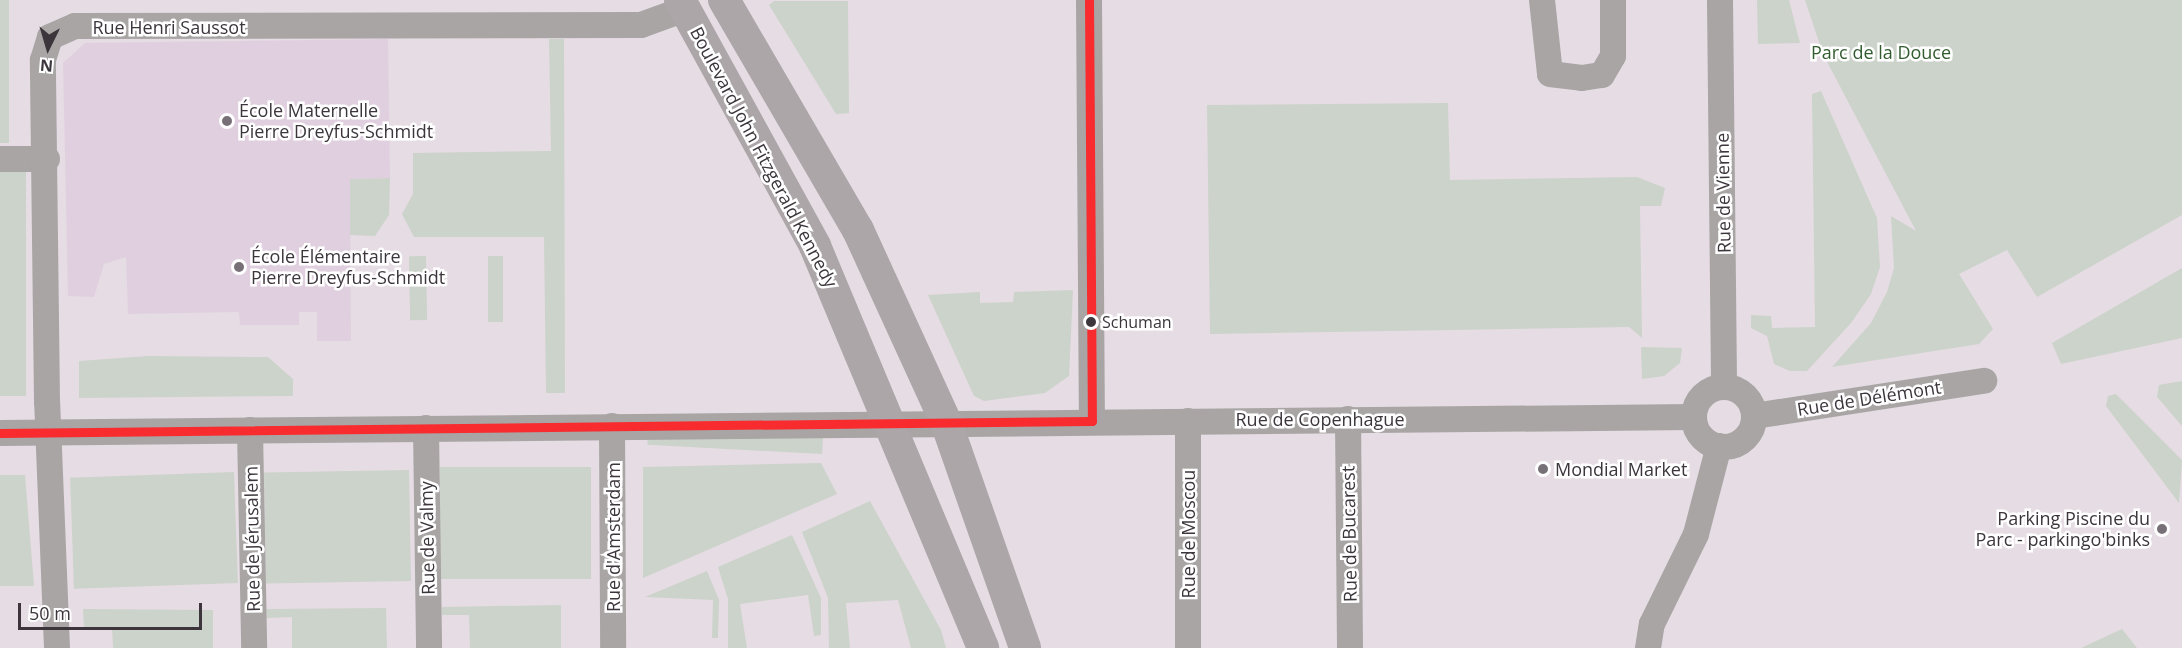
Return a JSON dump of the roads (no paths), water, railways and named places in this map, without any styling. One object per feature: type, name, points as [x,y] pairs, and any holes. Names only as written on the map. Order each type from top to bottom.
[{"type":"main road","points":[[724,0],[858,230],[946,422],[1025,648]]},
{"type":"main road","name":"Boulevard John Fitzgerald Kennedy","points":[[682,4],[815,246],[983,648]]},
{"type":"street","points":[[1089,0],[1092,421]]},
{"type":"street","points":[[1542,0],[1550,74],[1582,78],[1602,75],[1613,56],[1613,0]]},
{"type":"street","name":"Rue de Vienne","points":[[1720,0],[1724,387]]},
{"type":"street","name":"Rue Henri Saussot","points":[[57,648],[48,432],[47,159],[43,60],[50,37],[58,30],[640,25],[682,4]]},
{"type":"street","points":[[0,159],[47,159]]},
{"type":"street","name":"Rue de Délémont","points":[[1754,416],[1984,381]]},
{"type":"street","points":[[1724,387],[1745,396],[1754,416],[1740,442],[1719,446],[1701,436],[1694,417],[1703,396],[1724,387]]},
{"type":"street","name":"Rue de Copenhague","points":[[0,433],[890,422],[1694,417]]},
{"type":"street","name":"Rue de Bucarest","points":[[1348,419],[1350,648]]},
{"type":"street","name":"Rue de Moscou","points":[[1188,421],[1188,648]]},
{"type":"street","name":"Rue d'Amsterdam","points":[[612,426],[613,648]]},
{"type":"street","name":"Rue de Valmy","points":[[426,428],[429,648]]},
{"type":"street","name":"Rue de Jérusalem","points":[[250,430],[254,648]]},
{"type":"street","points":[[1648,648],[1652,624],[1696,534],[1719,446]]},
{"type":"place","name":"École Maternelle Pierre Dreyfus-Schmidt","points":[[227,121]]},
{"type":"place","name":"École Élémentaire Pierre Dreyfus-Schmidt","points":[[239,267]]},
{"type":"place","name":"Schuman","points":[[1091,322]]},
{"type":"place","name":"Mondial Market","points":[[1543,469]]},
{"type":"place","name":"Parking Piscine du Parc - parkingo'binks","points":[[2162,529]]},
{"type":"park label","name":"Parc de la Douce","points":[[1881,52]]}]
